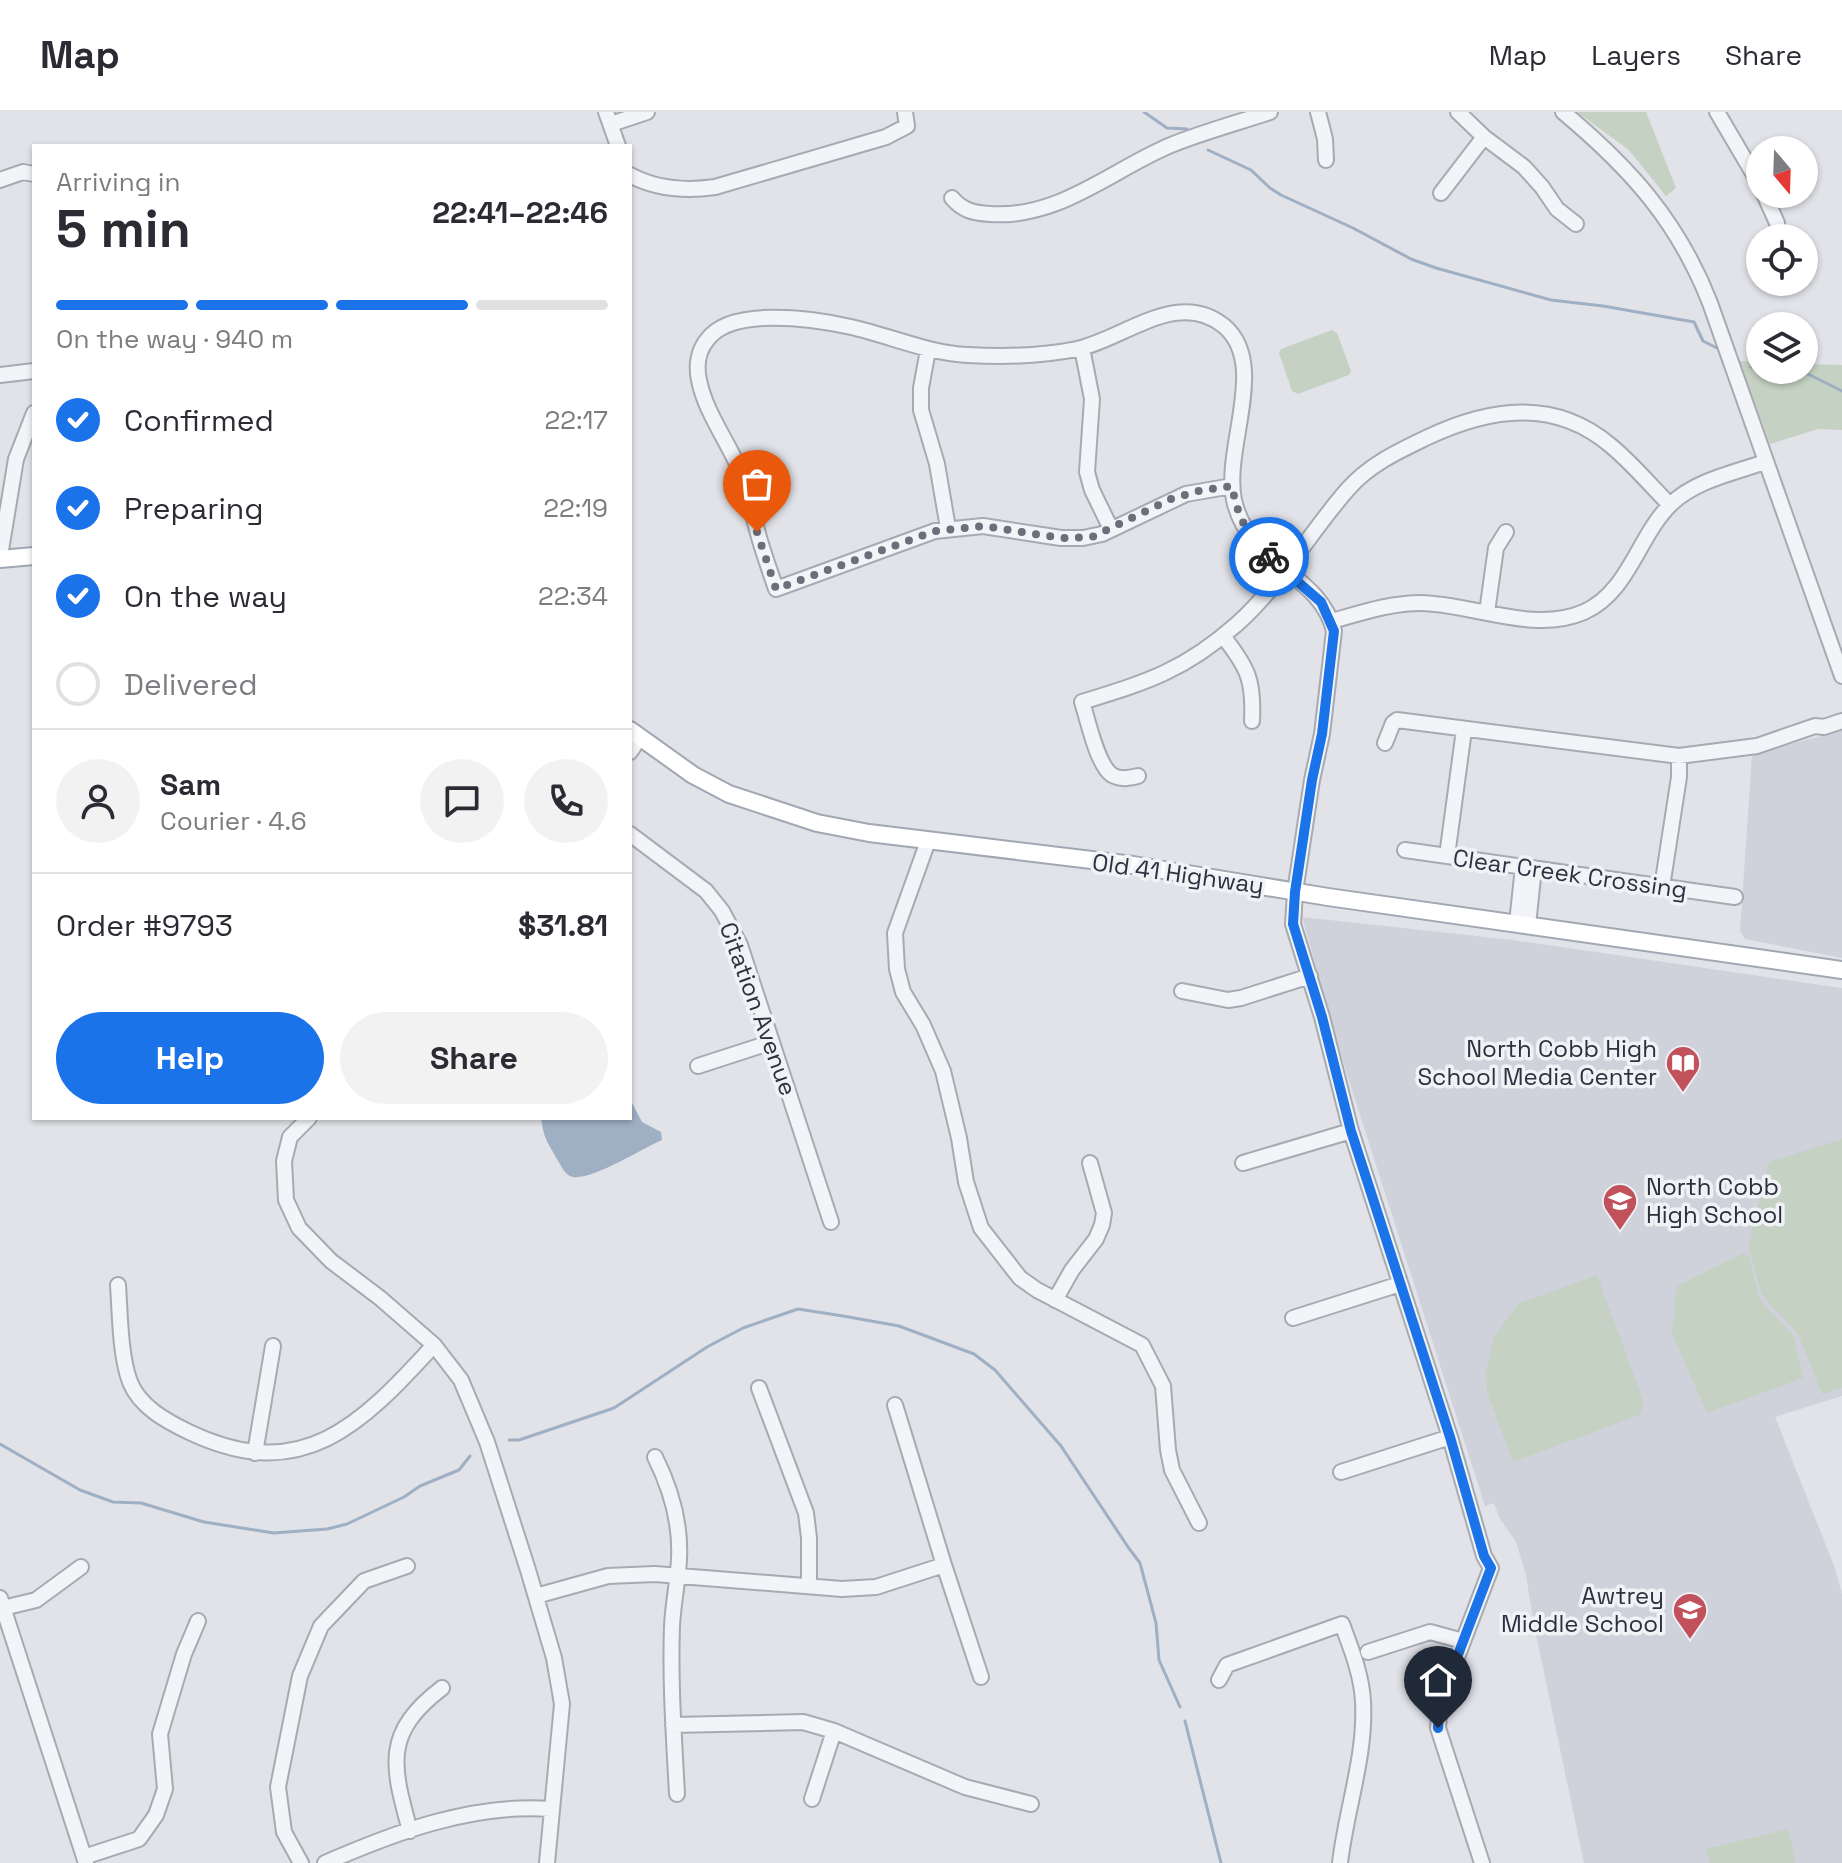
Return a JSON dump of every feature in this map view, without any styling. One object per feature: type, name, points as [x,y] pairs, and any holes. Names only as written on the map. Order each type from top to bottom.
[{"type":"main road","points":[[0,557],[32,556]]},
{"type":"main road","name":"Old 41 Highway","points":[[633,740],[729,794],[817,823],[928,841],[1133,865],[1295,892],[1842,970]]},
{"type":"street","points":[[617,144],[608,118],[647,112]]},
{"type":"street","points":[[632,176],[648,184],[693,190],[715,187],[886,137],[907,126],[905,112]]},
{"type":"street","points":[[952,198],[960,208],[979,213],[1004,215],[1035,211],[1078,195],[1169,146],[1270,112]]},
{"type":"street","points":[[1318,112],[1325,139],[1326,160]]},
{"type":"street","points":[[1458,112],[1484,137],[1524,167],[1557,209],[1576,224]]},
{"type":"street","points":[[1563,112],[1634,176],[1680,240],[1710,303],[1842,676]]},
{"type":"street","points":[[1717,112],[1746,161]]},
{"type":"street","points":[[1441,193],[1484,137]]},
{"type":"street","points":[[0,180],[23,172],[32,174]]},
{"type":"street","points":[[1770,208],[1777,223]]},
{"type":"street","points":[[1232,486],[1171,499],[1092,537],[1072,539],[994,526],[948,528],[921,535],[776,589],[741,472],[699,384],[699,356],[706,340],[718,329],[737,320],[799,320],[852,327],[928,350],[978,356],[1082,348],[1160,316],[1181,311],[1202,314],[1226,327],[1238,343],[1245,367],[1232,460],[1232,486],[1237,512],[1245,529],[1265,554],[1316,596],[1332,621],[1333,652],[1295,892],[1293,924],[1351,1131],[1450,1437],[1484,1556],[1491,1568],[1440,1702],[1438,1728],[1482,1863]]},
{"type":"street","points":[[1082,348],[1092,399],[1087,472],[1111,529]]},
{"type":"street","points":[[928,350],[921,388],[921,410],[937,464],[948,528]]},
{"type":"street","points":[[0,375],[32,371]]},
{"type":"street","points":[[1138,776],[1123,779],[1107,770],[1099,757],[1082,702],[1162,676],[1190,661],[1223,636],[1251,610],[1347,490],[1395,452],[1453,425],[1485,415],[1537,413],[1583,428],[1618,453],[1670,505]]},
{"type":"street","points":[[0,557],[16,459],[32,418]]},
{"type":"street","points":[[1332,621],[1385,607],[1411,604],[1555,619],[1582,612],[1597,604],[1620,580],[1670,505],[1696,487],[1765,462]]},
{"type":"street","points":[[1487,612],[1496,548],[1506,532]]},
{"type":"street","points":[[1223,636],[1244,662],[1251,678],[1252,721]]},
{"type":"street","points":[[1815,726],[1820,719],[1842,713]]},
{"type":"street","points":[[1385,743],[1397,720],[1679,756],[1757,746],[1815,726],[1824,727],[1842,721]]},
{"type":"street","points":[[1447,856],[1464,730]]},
{"type":"street","points":[[1662,887],[1679,777],[1679,756]]},
{"type":"street","name":"Citation Avenue","points":[[632,836],[706,891],[722,911],[740,945],[831,1222]]},
{"type":"street","points":[[928,841],[895,933],[897,969],[903,992],[923,1025],[943,1071],[966,1182],[981,1228],[1020,1278],[1055,1300],[1142,1345],[1157,1369],[1163,1386],[1172,1470],[1199,1523]]},
{"type":"street","name":"Clear Creek Crossing","points":[[1405,850],[1735,897]]},
{"type":"street","points":[[1523,924],[1528,868]]},
{"type":"street","points":[[1182,991],[1228,1000],[1310,976]]},
{"type":"street","points":[[698,1066],[772,1042]]},
{"type":"street","points":[[307,1120],[290,1137],[284,1161],[286,1200],[299,1228],[331,1261],[434,1345],[461,1380],[487,1442],[554,1658],[562,1704],[547,1863]]},
{"type":"street","points":[[1243,1163],[1351,1131]]},
{"type":"street","points":[[1055,1300],[1102,1225],[1104,1213],[1090,1163]]},
{"type":"street","points":[[1293,1318],[1400,1284]]},
{"type":"street","points":[[118,1285],[130,1381],[143,1403],[168,1422],[230,1449],[291,1453],[322,1442],[369,1412],[434,1345]]},
{"type":"street","points":[[255,1453],[273,1346]]},
{"type":"street","points":[[759,1388],[806,1513],[809,1586]]},
{"type":"street","points":[[895,1405],[981,1677]]},
{"type":"street","points":[[1341,1472],[1450,1437]]},
{"type":"street","points":[[655,1457],[668,1484],[676,1512],[679,1559],[672,1624],[677,1794]]},
{"type":"street","points":[[536,1596],[608,1576],[655,1574],[842,1589],[876,1587],[944,1565]]},
{"type":"street","points":[[301,1863],[284,1832],[278,1787],[300,1676],[321,1626],[364,1581],[407,1566]]},
{"type":"street","points":[[81,1567],[36,1600],[2,1603],[85,1860],[139,1839],[156,1815],[165,1789],[160,1734],[184,1654],[198,1621]]},
{"type":"street","points":[[1219,1680],[1227,1665],[1342,1624],[1352,1651],[1363,1700],[1362,1725],[1340,1863]]},
{"type":"street","points":[[1368,1652],[1430,1632],[1463,1641]]},
{"type":"street","points":[[410,1831],[396,1770],[397,1741],[409,1718],[442,1688]]},
{"type":"street","points":[[673,1725],[803,1722],[834,1731],[965,1787],[1031,1804]]},
{"type":"street","points":[[812,1799],[834,1731]]},
{"type":"street","points":[[325,1863],[473,1811],[517,1806],[551,1809]]},
{"type":"shaded area","points":[[1842,730],[1842,958],[1745,939],[1740,931],[1752,755]]},
{"type":"shaded area","name":"North Cobb High School","points":[[1302,917],[1513,940],[1842,988],[1842,1396],[1775,1417],[1835,1568],[1842,1594],[1842,1863],[1584,1863],[1526,1575],[1516,1542],[1499,1517],[1494,1503],[1485,1506],[1345,1068]]},
{"type":"green space","points":[[1577,112],[1646,112],[1676,188],[1666,196],[1629,150]]},
{"type":"green space","points":[[1332,330],[1337,333],[1351,371],[1349,375],[1298,394],[1292,391],[1279,353],[1281,349]]},
{"type":"green space","points":[[1739,361],[1746,361],[1746,380]]},
{"type":"green space","points":[[1818,364],[1842,365],[1842,430],[1818,429],[1770,444],[1748,384],[1818,384]]},
{"type":"green space","points":[[1842,1139],[1842,1388],[1822,1394],[1798,1334],[1762,1295],[1748,1247],[1769,1162]]},
{"type":"green space","points":[[1744,1253],[1749,1257],[1759,1299],[1793,1335],[1803,1378],[1707,1413],[1672,1334],[1677,1286]]},
{"type":"green space","points":[[1597,1275],[1644,1403],[1639,1415],[1513,1462],[1487,1392],[1486,1372],[1494,1337],[1518,1304]]},
{"type":"green space","points":[[1788,1829],[1796,1863],[1710,1863],[1706,1849]]},
{"type":"water","points":[[632,1103],[642,1122],[661,1132],[662,1140],[593,1174],[573,1177],[562,1167],[543,1131],[541,1120],[632,1120]]},
{"type":"waterway","points":[[1144,112],[1167,128],[1187,129]]},
{"type":"waterway","points":[[1208,150],[1251,170],[1281,195],[1411,259],[1551,300],[1694,322],[1703,341],[1717,348]]},
{"type":"waterway","points":[[1818,379],[1842,391]]},
{"type":"waterway","points":[[509,1440],[519,1440],[614,1408],[707,1347],[743,1328],[798,1309],[899,1326],[974,1354],[995,1370],[1061,1446],[1140,1563],[1156,1623],[1159,1660],[1180,1707]]},
{"type":"waterway","points":[[0,1444],[80,1490],[113,1502],[141,1503],[204,1522],[274,1533],[327,1529],[347,1524],[420,1486],[459,1470],[470,1456]]},
{"type":"waterway","points":[[1185,1721],[1221,1863]]},
{"type":"way so far","points":[[757,532],[776,589],[935,531],[960,526],[994,526],[1061,538],[1092,537],[1171,499],[1232,486],[1237,512],[1245,529],[1269,557]]},
{"type":"place","name":"North Cobb High School Media Center","points":[[1683,1094]]},
{"type":"place","name":"North Cobb High School","points":[[1620,1232]]},
{"type":"place","name":"Awtrey Middle School","points":[[1690,1641]]},
{"type":"route","points":[[1269,557],[1316,596],[1329,615],[1334,631],[1322,734],[1295,892],[1293,924],[1322,1017],[1351,1131],[1450,1437],[1484,1556],[1491,1568],[1440,1702],[1438,1728]]}]
